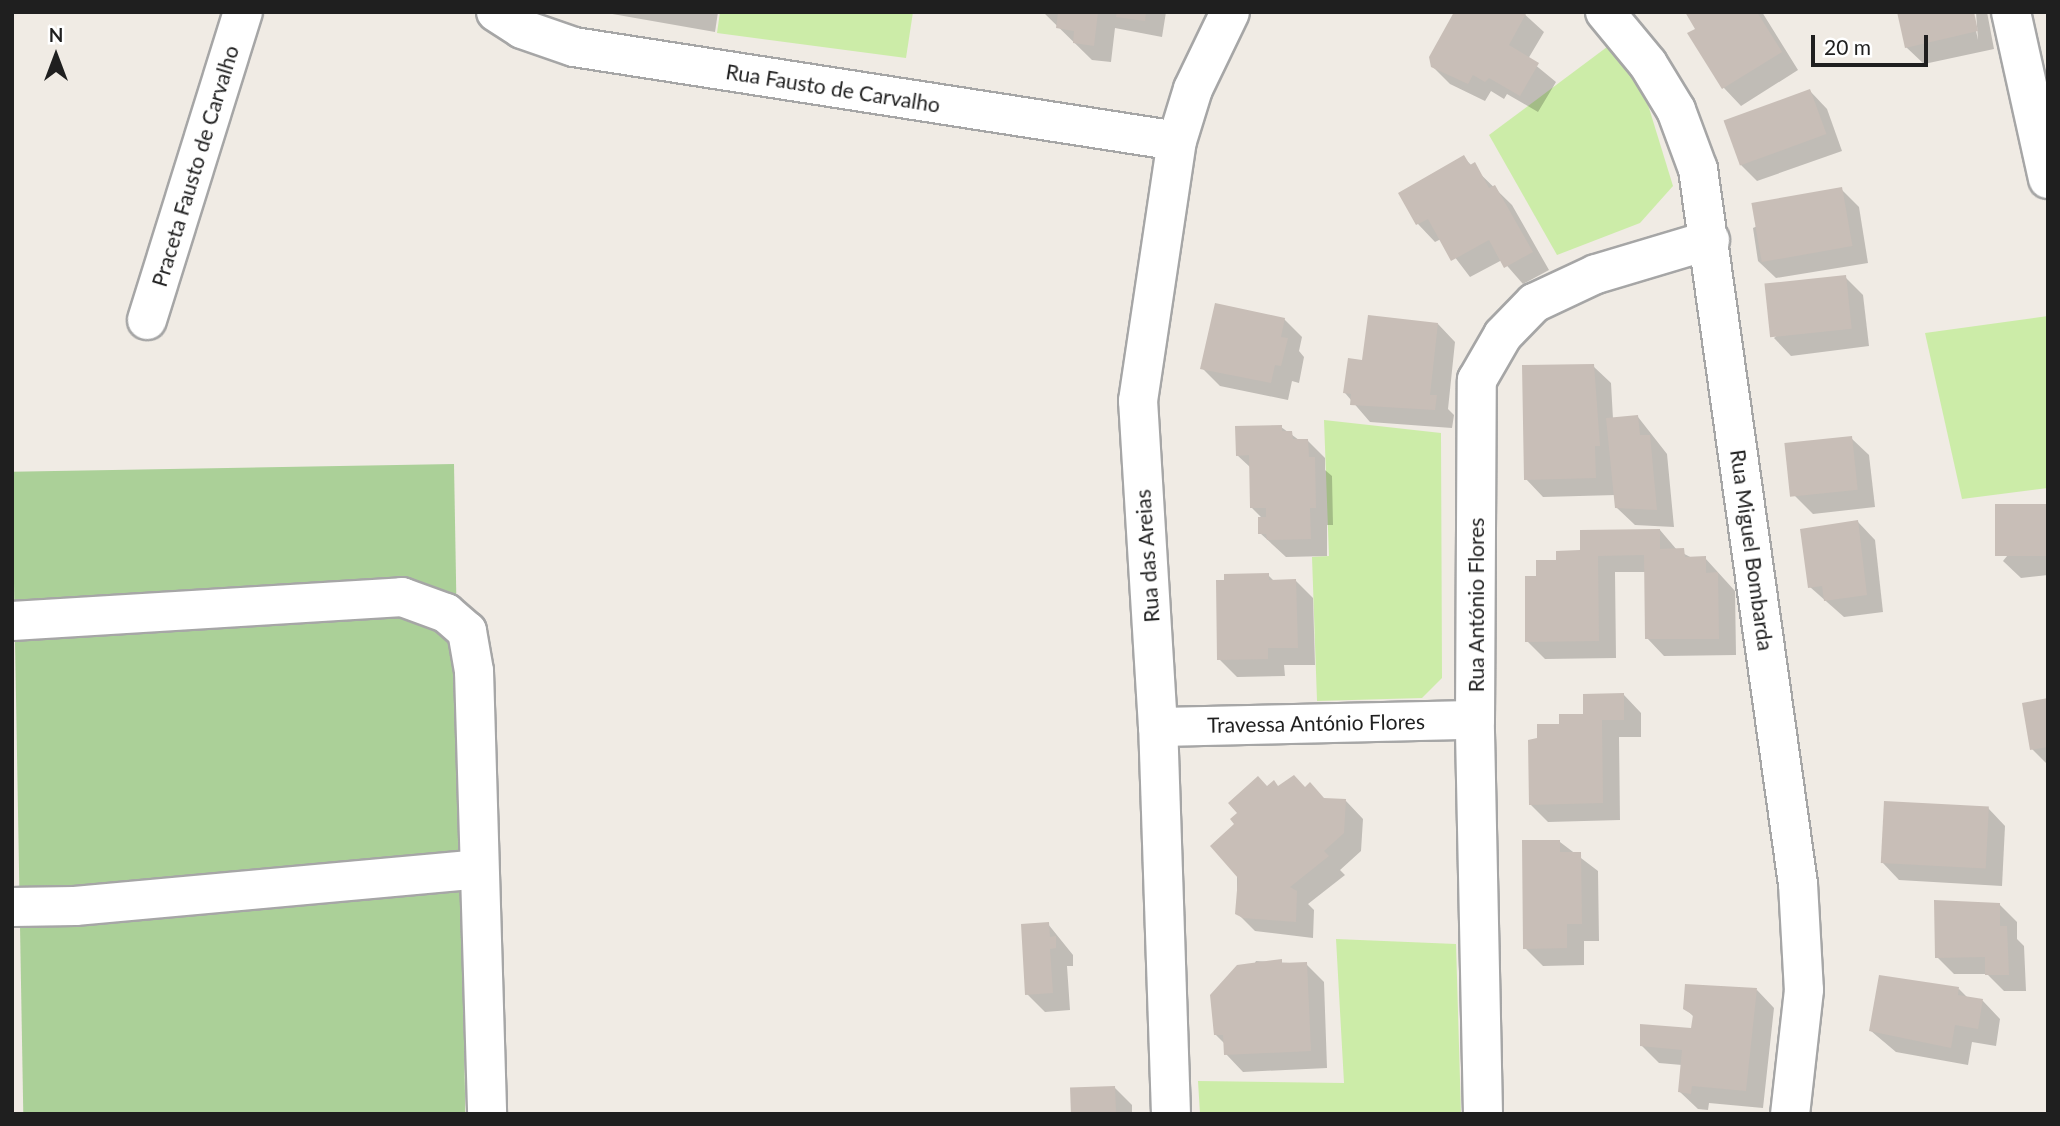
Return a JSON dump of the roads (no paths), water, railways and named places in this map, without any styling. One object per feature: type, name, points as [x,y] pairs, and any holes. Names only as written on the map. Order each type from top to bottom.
[{"type":"street","name":"Praceta Fausto de Carvalho","points":[[147,320],[243,12]]},
{"type":"street","name":"Rua Fausto de Carvalho","points":[[496,12],[522,29],[574,47],[1177,141]]},
{"type":"street","name":"Rua das Areias","points":[[1171,1114],[1158,727],[1138,401],[1177,141],[1193,89],[1230,12]]},
{"type":"street","name":"Rua Miguel Bombarda","points":[[1605,12],[1648,64],[1676,110],[1698,169],[1710,240],[1798,884],[1804,990],[1790,1114]]},
{"type":"street","points":[[2011,12],[2048,178]]},
{"type":"street","name":"Rua António Flores","points":[[1483,1114],[1475,720],[1477,380],[1503,335],[1534,303],[1596,274],[1710,240]]},
{"type":"street","points":[[12,621],[402,597],[446,613],[467,631],[474,671],[487,1114]]},
{"type":"street","name":"Travessa António Flores","points":[[1158,727],[1475,720]]},
{"type":"street","points":[[12,907],[75,906],[478,869]]}]
